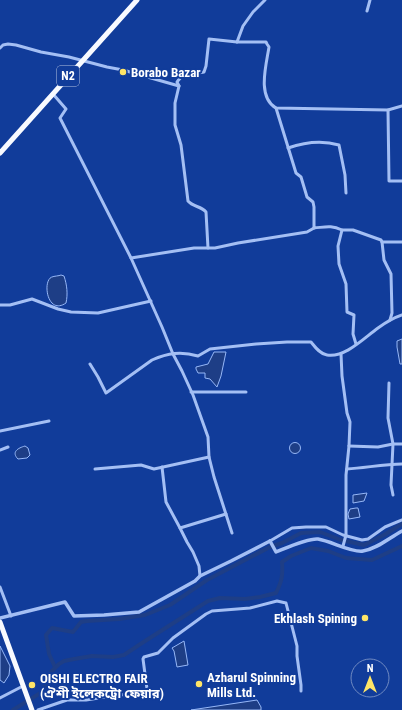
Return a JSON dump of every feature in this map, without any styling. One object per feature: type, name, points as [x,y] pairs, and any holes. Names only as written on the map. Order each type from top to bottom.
[{"type":"highway","name":"N2","points":[[0,153],[136,0]]},
{"type":"highway","points":[[0,622],[32,709]]},
{"type":"street","points":[[237,42],[244,26],[253,12],[265,0]]},
{"type":"street","points":[[367,11],[370,0]]},
{"type":"street","points":[[208,248],[206,212],[203,208],[192,205],[188,201],[181,145],[176,125],[176,103],[177,82],[180,77],[186,74],[204,72],[209,39],[237,42],[266,42],[268,44],[264,80],[268,100],[276,108],[296,173],[301,177],[307,197],[313,202],[314,228]]},
{"type":"street","points":[[0,48],[3,45],[8,44],[16,45],[123,70],[178,86]]},
{"type":"street","points":[[52,94],[66,109],[60,118],[131,258],[191,392],[208,437],[209,457],[232,533]]},
{"type":"street","points":[[276,108],[388,110],[402,106]]},
{"type":"street","points":[[388,110],[389,181],[402,181]]},
{"type":"street","points":[[288,148],[309,142],[339,145],[342,157],[346,193]]},
{"type":"street","points":[[131,258],[194,248],[215,248],[307,232],[314,228],[331,226],[342,230],[353,230],[381,240],[382,242],[402,242]]},
{"type":"street","points":[[342,230],[338,246],[339,264],[346,284],[347,312],[354,315],[353,334],[356,344]]},
{"type":"street","points":[[382,242],[384,260],[391,274],[392,313],[390,320]]},
{"type":"street","points":[[0,305],[10,305],[32,299],[58,309],[71,312],[98,313],[151,301]]},
{"type":"street","points":[[90,364],[106,393],[152,360],[173,354],[182,353],[198,356],[210,349],[256,344],[311,342],[319,352],[327,355],[341,354],[390,320],[402,315]]},
{"type":"street","points":[[341,354],[342,376],[347,413],[350,422],[347,469],[346,536],[343,546]]},
{"type":"street","points":[[389,383],[388,418],[393,444],[393,495]]},
{"type":"street","points":[[191,392],[246,392]]},
{"type":"street","points":[[0,431],[49,421]]},
{"type":"street","points":[[349,446],[378,447],[402,444]]},
{"type":"street","points":[[0,450],[8,447]]},
{"type":"street","points":[[95,469],[141,465],[154,469],[209,457]]},
{"type":"street","points":[[347,469],[402,464]]},
{"type":"street","points":[[162,467],[166,502],[193,552],[199,566],[200,576]]},
{"type":"street","points":[[180,528],[226,514]]},
{"type":"street","points":[[0,618],[65,602],[74,616],[139,612],[195,581],[200,576],[232,561],[292,528],[306,526],[326,528],[346,536],[362,540],[368,539],[385,526],[402,520]]},
{"type":"street","points":[[270,541],[276,552],[309,540],[316,539],[358,551],[364,551],[376,547],[402,531]]},
{"type":"street","points":[[0,587],[11,616]]},
{"type":"street","points":[[38,710],[67,700],[86,700],[143,692],[147,688],[144,657],[158,653],[173,638],[206,614],[212,611],[250,608],[277,601],[286,603],[297,646],[301,691]]},
{"type":"street","points":[[0,698],[24,685]]},
{"type":"water","points":[[61,275],[64,276],[65,279],[67,296],[66,303],[60,306],[54,305],[48,296],[47,284],[52,277]]},
{"type":"water","points":[[402,339],[402,364],[400,364],[397,341]]},
{"type":"water","points":[[214,352],[226,352],[217,387],[210,379],[205,378],[205,373],[198,373],[196,369],[196,367],[208,364]]},
{"type":"water","points":[[293,443],[297,443],[299,444],[299,452],[293,453],[290,450],[290,446]]},
{"type":"water","points":[[25,446],[28,448],[30,455],[27,458],[18,459],[15,452]]},
{"type":"water","points":[[367,493],[364,501],[353,503],[353,495]]},
{"type":"water","points":[[358,508],[360,517],[349,519],[348,514],[350,509]]},
{"type":"water","points":[[184,641],[188,665],[177,667],[172,648]]},
{"type":"water","points":[[0,646],[10,666],[9,675],[4,683],[0,680]]},
{"type":"water","points":[[257,700],[261,710],[191,710]]},
{"type":"waterway","points":[[55,667],[49,654],[46,635],[52,628],[73,632],[81,622],[145,615],[170,605],[207,580],[270,547],[282,543],[301,533],[320,532],[341,540],[364,545],[402,524]]},
{"type":"waterway","points":[[13,710],[42,692],[51,672],[64,661],[92,656],[113,657],[124,655],[208,601],[220,598],[245,599],[276,593],[282,578],[282,562],[291,556],[311,548],[328,551],[346,558],[372,560],[402,546]]},
{"type":"place","name":"Borabo Bazar","points":[[123,72]]},
{"type":"place","name":"Ekhlash Spining","points":[[365,618]]},
{"type":"place","name":"Azharul Spinning Mills Ltd.","points":[[199,684]]},
{"type":"place","name":"OISHI ELECTRO FAIR (ঐশী ইলেকট্রো ফেয়ার)","points":[[32,685]]}]
